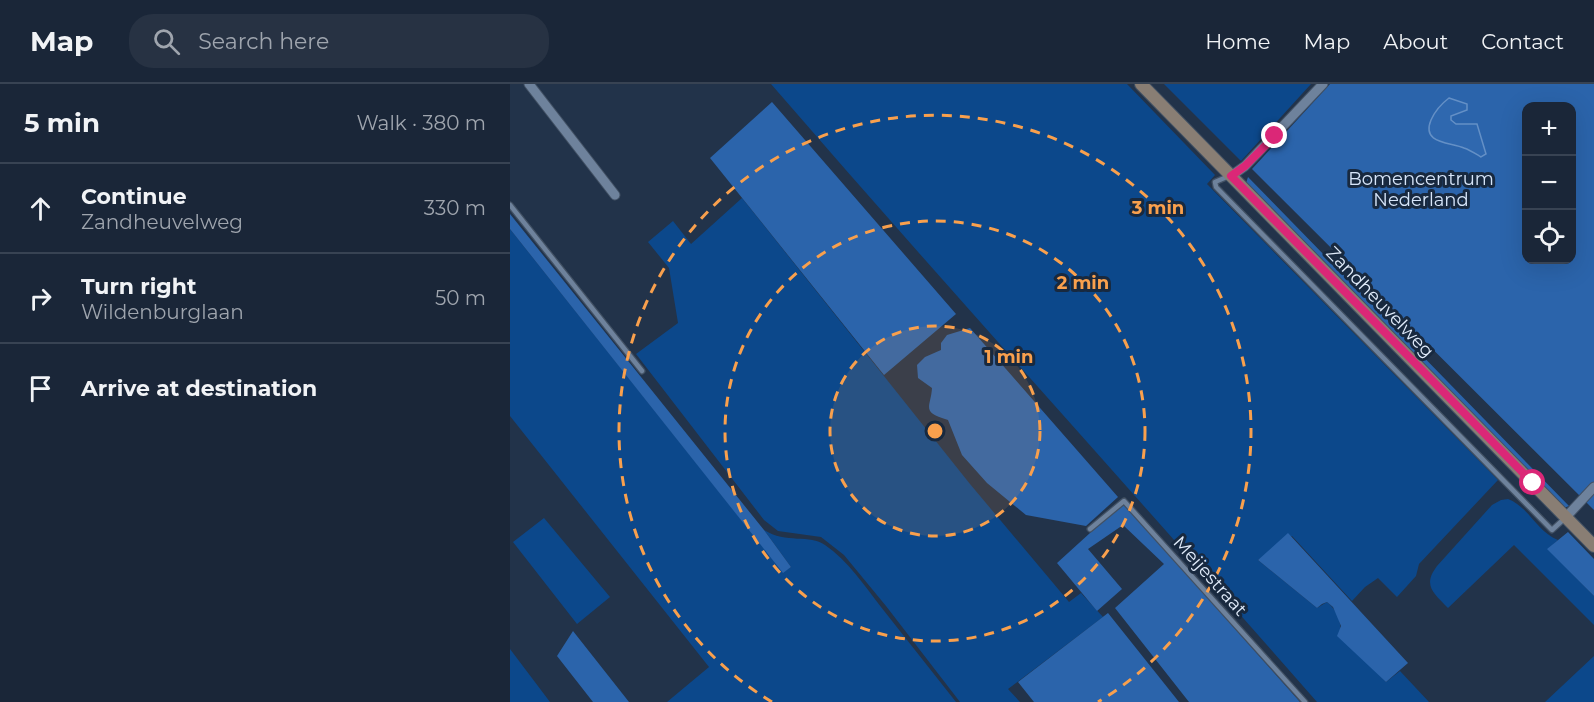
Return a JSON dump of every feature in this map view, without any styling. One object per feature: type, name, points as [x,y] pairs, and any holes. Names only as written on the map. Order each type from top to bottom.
[{"type":"main road","name":"Zandheuvelweg","points":[[1141,84],[1594,546]]},
{"type":"street","points":[[529,84],[615,195]]},
{"type":"street","points":[[1231,176],[1245,166],[1323,84]]},
{"type":"street","points":[[1566,517],[1594,487]]},
{"type":"lane","points":[[1231,176],[1215,182],[1216,187],[1521,499],[1552,530],[1566,517]]},
{"type":"lane","points":[[510,205],[642,371]]},
{"type":"lane","name":"Meijestraat","points":[[1090,529],[1124,501],[1305,702]]},
{"type":"shaded area","points":[[771,84],[1127,84],[1215,175],[1207,184],[1498,480],[1419,564],[1416,576],[1397,597],[1378,578],[1365,587],[1352,601],[1292,536],[1258,560],[1317,608],[1327,602],[1336,612],[1340,632],[1386,682],[1400,671],[1429,702],[1317,702]]},
{"type":"shaded area","points":[[1164,84],[1311,84],[1241,161]]},
{"type":"shaded area","points":[[1449,98],[1467,104],[1467,110],[1451,116],[1451,120],[1456,124],[1477,124],[1486,154],[1481,157],[1466,149],[1438,141],[1430,134],[1431,120],[1438,108]]},
{"type":"shaded area","points":[[742,198],[970,484],[1069,602],[1081,593],[1103,617],[1008,689],[1020,702],[960,702],[844,555],[821,537],[778,531],[764,520],[636,354],[678,323],[669,268],[648,242],[673,221],[691,244]]},
{"type":"shaded area","points":[[510,229],[783,572],[791,567],[764,530],[781,537],[812,540],[825,545],[855,574],[956,702],[667,702],[709,667],[510,416]]},
{"type":"shaded area","points":[[1508,499],[1522,508],[1544,531],[1558,540],[1548,549],[1594,596],[1594,625],[1514,545],[1448,608],[1434,593],[1430,579],[1437,566],[1492,505]]},
{"type":"shaded area","points":[[544,518],[610,597],[577,624],[513,542]]},
{"type":"shaded area","points":[[510,649],[550,702],[510,702]]},
{"type":"shaded area","points":[[1594,656],[1594,702],[1545,702]]},
{"type":"green space","name":"Bomencentrum Nederland","points":[[1330,84],[1594,84],[1594,510],[1252,169]]},
{"type":"green space","points":[[772,102],[956,314],[884,375],[710,158]]},
{"type":"green space","points":[[1248,177],[1569,506],[1564,508],[1246,183]]},
{"type":"green space","points":[[510,214],[764,530],[791,567],[783,573],[510,229]]},
{"type":"green space","points":[[970,328],[1118,497],[1086,526],[1026,515],[987,483],[962,455],[948,420],[930,411],[932,388],[918,378],[917,365],[925,357],[941,350],[941,343],[947,335]]},
{"type":"green space","points":[[1123,503],[1300,702],[1189,702],[1115,608],[1164,564],[1123,525],[1088,549],[1122,589],[1097,611],[1057,563]]},
{"type":"green space","points":[[1568,532],[1594,559],[1594,596],[1547,549]]},
{"type":"green space","points":[[1288,533],[1408,663],[1386,682],[1337,636],[1341,626],[1333,607],[1327,602],[1317,608],[1258,560]]},
{"type":"green space","points":[[1108,613],[1179,702],[1034,702],[1018,682]]},
{"type":"green space","points":[[573,631],[629,702],[593,702],[557,656]]},
{"type":"route","points":[[1275,136],[1245,166],[1231,176],[1533,483]]}]
